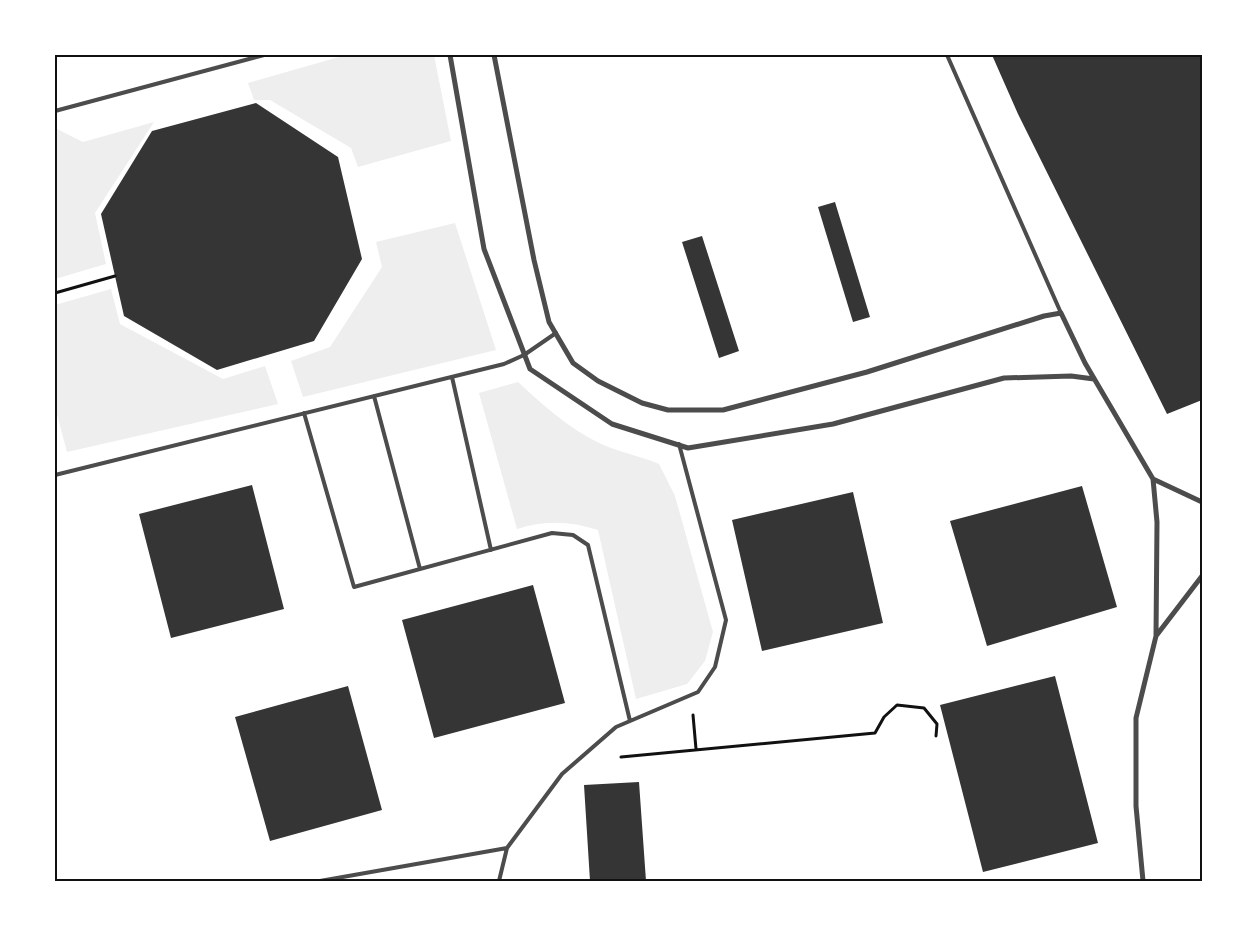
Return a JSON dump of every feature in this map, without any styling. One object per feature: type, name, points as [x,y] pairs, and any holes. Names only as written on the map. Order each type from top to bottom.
[{"type":"street","points":[[450,55],[484,249],[530,369],[612,424],[688,448],[833,424],[1004,378],[1072,376],[1094,379]]},
{"type":"street","points":[[494,55],[534,260],[549,322],[574,363],[598,381],[642,403],[668,410],[723,410],[867,372],[1061,312],[1094,379],[1153,479],[1157,522],[1156,636],[1136,718],[1136,806],[1143,881]]},
{"type":"street","points":[[1153,479],[1202,502]]},
{"type":"street","points":[[1156,636],[1202,576]]},
{"type":"lane","points":[[55,111],[264,55]]},
{"type":"lane","points":[[947,55],[1061,312]]},
{"type":"lane","points":[[55,474],[504,364],[524,355],[556,333]]},
{"type":"lane","points":[[452,377],[491,550]]},
{"type":"lane","points":[[374,396],[420,569]]},
{"type":"lane","points":[[304,413],[354,587],[552,533],[573,535],[588,545],[630,721]]},
{"type":"lane","points":[[499,881],[507,848],[562,774],[616,727],[698,692],[715,667],[726,620],[679,444]]},
{"type":"lane","points":[[320,881],[344,879],[507,848]]},
{"type":"path","points":[[55,293],[115,276]]},
{"type":"path","points":[[621,757],[875,733],[884,717],[897,705],[924,708],[937,724],[936,736]]},
{"type":"path","points":[[693,715],[696,750]]},
{"type":"shaded area","points":[[346,55],[434,55],[451,141],[358,167],[351,148],[270,100],[254,100],[248,83]]},
{"type":"shaded area","points":[[154,122],[95,213],[106,264],[55,279],[55,128],[83,142]]},
{"type":"shaded area","points":[[455,223],[496,350],[303,397],[291,361],[330,347],[382,267],[376,242]]},
{"type":"shaded area","points":[[111,289],[120,324],[223,379],[265,366],[278,404],[67,452],[55,407],[55,305]]},
{"type":"shaded area","points":[[518,382],[550,411],[585,435],[611,448],[659,464],[675,496],[713,632],[705,661],[687,684],[636,699],[598,530],[568,523],[537,524],[517,529],[479,393]]},
{"type":"building","points":[[992,55],[1202,55],[1202,400],[1167,414],[1018,114]]},
{"type":"building","points":[[256,103],[338,157],[362,259],[314,341],[217,370],[124,316],[101,214],[152,131]]},
{"type":"building","points":[[835,202],[870,317],[853,322],[818,207]]},
{"type":"building","points":[[702,236],[739,351],[719,358],[682,242]]},
{"type":"building","points":[[252,485],[284,609],[171,638],[139,514]]},
{"type":"building","points":[[1082,486],[1117,607],[987,646],[950,521]]},
{"type":"building","points":[[853,492],[883,623],[762,651],[732,520]]},
{"type":"building","points":[[533,585],[565,703],[434,738],[402,620]]},
{"type":"building","points":[[1055,676],[1098,843],[983,872],[940,705]]},
{"type":"building","points":[[348,686],[382,810],[270,841],[235,717]]},
{"type":"building","points":[[639,782],[646,881],[590,881],[584,785]]}]
